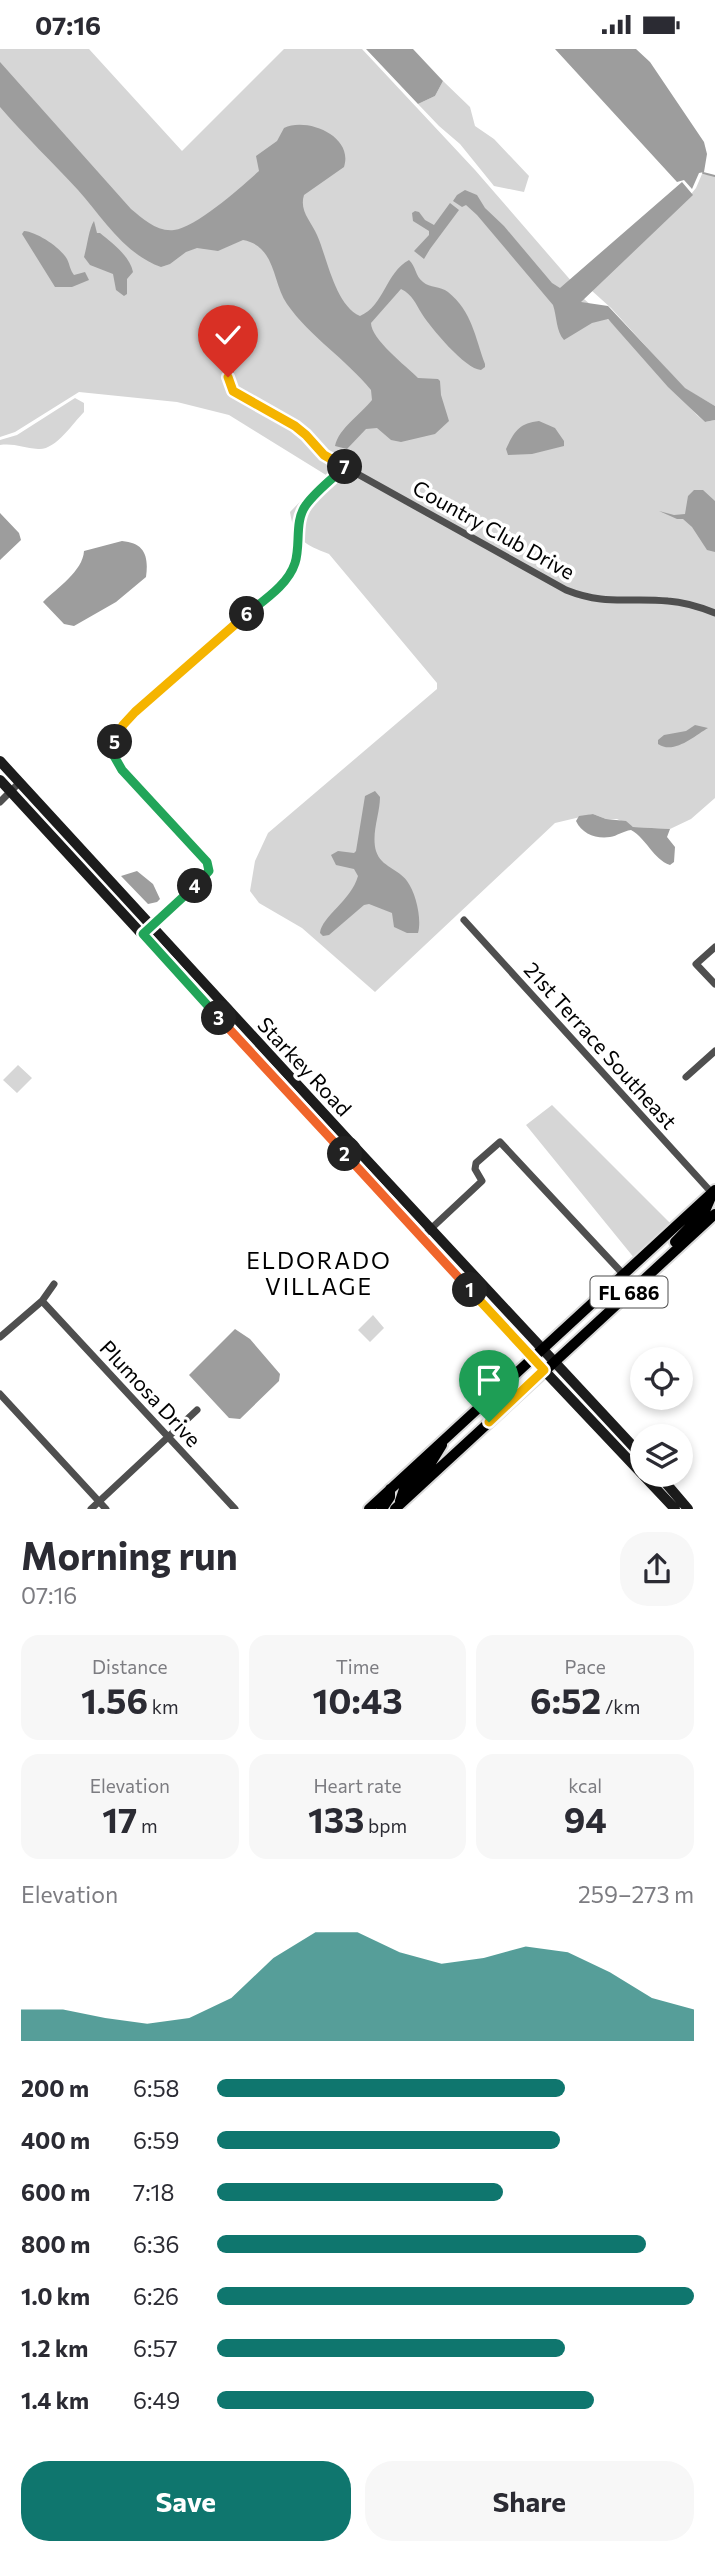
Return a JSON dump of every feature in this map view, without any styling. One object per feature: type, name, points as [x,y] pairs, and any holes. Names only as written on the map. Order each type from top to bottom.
[{"type":"main road","name":"Starkey Road","points":[[0,761],[630,1443]]},
{"type":"main road","name":"Starkey Road","points":[[0,780],[630,1461]]},
{"type":"main road","points":[[663,1262],[677,1239],[705,1212],[714,1192]]},
{"type":"main road","name":"FL 686","points":[[369,1509],[714,1192]]},
{"type":"main road","name":"FL 686","points":[[397,1506],[715,1214]]},
{"type":"main road","points":[[397,1506],[404,1489],[431,1463],[447,1436]]},
{"type":"main road","name":"Starkey Road","points":[[654,1487],[675,1509]]},
{"type":"main road","points":[[669,1487],[688,1509]]},
{"type":"main road","points":[[382,1509],[390,1497],[390,1489]]},
{"type":"street","name":"Country Club Drive","points":[[231,369],[228,377],[233,391],[295,426],[324,455],[566,590],[584,598],[601,601],[667,600],[715,613]]},
{"type":"street","points":[[143,934],[209,871],[207,862],[122,770],[114,756],[115,740],[123,725],[135,712],[284,582],[295,565],[300,537],[299,518],[306,506],[345,467]]},
{"type":"street","points":[[0,802],[20,782]]},
{"type":"street","name":"21st Terrace Southeast","points":[[464,920],[714,1192]]},
{"type":"street","points":[[715,947],[696,964],[715,984]]},
{"type":"street","points":[[686,1077],[715,1051]]},
{"type":"street","points":[[422,1238],[482,1181],[475,1169],[476,1163],[500,1142],[623,1274]]},
{"type":"street","points":[[0,1337],[42,1301],[54,1284]]},
{"type":"street","name":"Plumosa Drive","points":[[42,1301],[234,1509]]},
{"type":"street","points":[[0,1394],[106,1509]]},
{"type":"street","points":[[91,1509],[197,1410]]},
{"type":"shaded area","points":[[0,49],[89,49],[182,151],[284,49],[362,49],[475,170],[584,299],[612,323],[697,415],[705,422],[715,420],[715,798],[691,819],[670,829],[633,827],[617,819],[606,819],[593,814],[555,823],[375,992],[302,928],[259,903],[250,891],[255,861],[268,833],[437,689],[437,683],[329,554],[307,544],[294,529],[290,512],[326,475],[229,415],[177,402],[79,392],[15,432],[0,437]]},
{"type":"shaded area","points":[[366,49],[413,49],[443,81],[435,96],[418,104]]},
{"type":"shaded area","points":[[555,49],[636,49],[650,62],[704,142],[707,154],[704,172],[699,173],[692,189],[684,180],[677,182]]},
{"type":"shaded area","points":[[0,62],[131,209],[162,229],[184,227],[230,196],[259,171],[256,156],[277,141],[284,128],[294,125],[316,127],[335,138],[342,146],[344,167],[304,195],[303,206],[344,302],[360,316],[368,311],[375,305],[395,272],[409,260],[423,282],[445,290],[456,299],[472,325],[485,364],[481,370],[466,363],[449,347],[411,297],[401,289],[371,323],[377,337],[418,378],[440,381],[449,421],[435,434],[401,442],[391,440],[377,428],[366,429],[347,449],[335,446],[345,427],[372,400],[371,390],[296,316],[282,295],[272,266],[262,249],[243,240],[218,251],[197,248],[161,267],[136,253],[115,234],[78,190],[0,107]]},
{"type":"shaded area","points":[[443,81],[470,107],[475,126],[494,139],[529,176],[524,192],[494,186],[460,144],[418,104],[435,96]]},
{"type":"shaded area","points":[[702,174],[715,176],[715,406],[684,388],[611,308],[591,290],[687,199]]},
{"type":"shaded area","points":[[682,182],[693,195],[581,302],[608,306],[685,388],[715,406],[715,420],[705,422],[668,387],[608,319],[592,323],[564,340],[558,328],[553,305],[477,215],[466,205],[462,207],[453,201],[465,190],[477,195],[485,208],[504,226],[552,283],[560,288]]},
{"type":"shaded area","points":[[450,203],[459,210],[424,259],[414,251],[429,235],[429,231],[413,221],[412,213],[419,212],[425,220],[434,225]]},
{"type":"shaded area","points":[[94,221],[97,233],[120,250],[131,266],[133,272],[127,279],[127,294],[124,296],[116,290],[113,274],[90,265],[84,257]]},
{"type":"shaded area","points":[[24,231],[54,245],[64,254],[74,275],[85,272],[89,280],[72,287],[55,287],[22,234]]},
{"type":"shaded area","points":[[75,398],[84,403],[84,412],[51,446],[38,449],[0,445],[0,440],[17,435]]},
{"type":"shaded area","points":[[539,421],[555,428],[564,441],[564,446],[532,454],[508,455],[506,449],[518,429]]},
{"type":"shaded area","points":[[694,490],[703,490],[715,501],[715,552],[707,550],[692,527],[683,519],[659,511],[674,515],[685,514],[688,496]]},
{"type":"shaded area","points":[[0,513],[19,533],[21,540],[0,560]]},
{"type":"shaded area","points":[[122,541],[140,547],[146,556],[146,577],[116,602],[74,626],[64,624],[43,602],[74,572],[83,558],[84,551]]},
{"type":"shaded area","points":[[695,725],[708,728],[677,746],[664,747],[658,744],[658,740],[664,735],[686,731]]},
{"type":"shaded area","points":[[375,791],[380,797],[376,851],[382,861],[404,877],[410,886],[419,914],[418,933],[407,933],[394,927],[392,913],[369,904],[364,905],[329,935],[323,936],[320,933],[326,920],[349,893],[358,876],[354,869],[336,865],[331,855],[338,851],[356,851],[365,796]]},
{"type":"shaded area","points":[[593,814],[606,819],[626,821],[633,827],[670,829],[667,837],[675,847],[674,862],[670,865],[664,862],[631,830],[605,837],[586,832],[576,821],[579,816]]},
{"type":"shaded area","points":[[137,871],[153,884],[160,899],[157,902],[148,904],[121,876]]},
{"type":"shaded area","points":[[18,1065],[32,1078],[17,1093],[3,1080]]},
{"type":"shaded area","points":[[552,1105],[672,1225],[635,1259],[526,1125]]},
{"type":"shaded area","points":[[373,1315],[384,1328],[370,1342],[358,1330]]},
{"type":"shaded area","points":[[235,1329],[250,1339],[280,1374],[279,1381],[240,1419],[229,1418],[189,1375]]},
{"type":"waterway","points":[[703,173],[715,176]]},
{"type":"district","name":"ELDORADO VILLAGE","points":[[319,1273]]},
{"type":"route","points":[[228,377],[233,391],[295,426],[324,455],[345,467],[306,506],[299,518],[300,537],[295,565],[284,582],[135,712],[123,725],[115,740],[114,756],[122,770],[207,862],[209,871],[143,934],[544,1370],[489,1422]]}]
